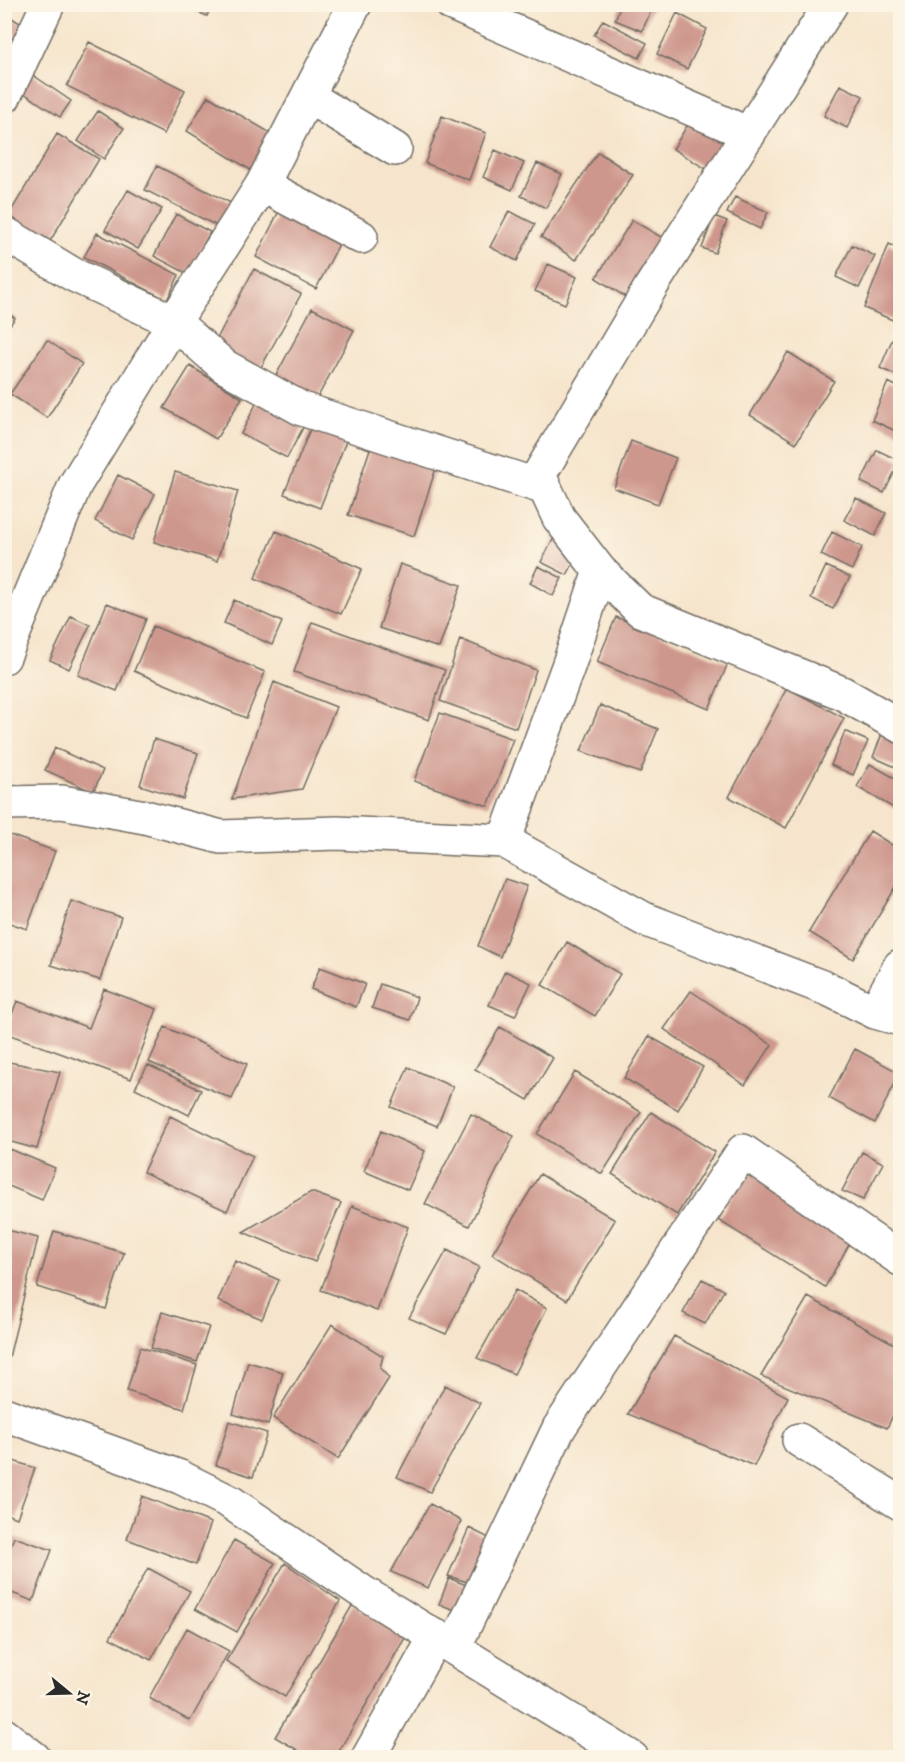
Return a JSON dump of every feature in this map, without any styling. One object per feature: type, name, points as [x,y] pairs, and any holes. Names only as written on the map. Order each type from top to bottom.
[{"type":"street","points":[[4,97],[48,4]]},
{"type":"street","points":[[4,657],[75,485],[174,322],[262,185],[355,4]]},
{"type":"street","points":[[452,4],[749,134]]},
{"type":"street","points":[[831,4],[652,285],[539,475],[559,518],[600,571],[640,610],[842,693],[900,726]]},
{"type":"street","points":[[309,97],[395,149]]},
{"type":"street","points":[[262,185],[361,237]]},
{"type":"street","points":[[4,233],[74,275],[174,322],[224,366],[302,409],[545,488]]},
{"type":"street","points":[[504,841],[562,686],[600,571]]},
{"type":"street","points":[[4,803],[62,802],[146,817],[221,837],[337,833],[504,841],[644,919],[830,990],[888,1016],[900,966]]},
{"type":"street","points":[[368,1758],[445,1642],[559,1428],[743,1151],[900,1259]]},
{"type":"street","points":[[4,1414],[180,1477],[210,1492],[632,1758]]},
{"type":"street","points":[[799,1440],[900,1503]]},
{"type":"street","points":[[4,1736],[34,1758]]},
{"type":"building","points":[[178,4],[212,4],[207,16]]},
{"type":"building","points":[[621,4],[654,4],[642,31],[615,20]]},
{"type":"building","points":[[4,13],[23,25],[4,53]]},
{"type":"building","points":[[677,13],[707,29],[687,69],[657,54]]},
{"type":"building","points":[[603,20],[647,43],[639,58],[594,35]]},
{"type":"building","points":[[89,42],[185,90],[164,134],[67,86]]},
{"type":"building","points":[[27,71],[71,101],[60,117],[15,87]]},
{"type":"building","points":[[840,85],[863,96],[847,128],[824,116]]},
{"type":"building","points":[[208,96],[279,138],[257,174],[187,131]]},
{"type":"building","points":[[98,111],[124,128],[104,159],[78,141]]},
{"type":"building","points":[[442,116],[486,133],[469,180],[425,163]]},
{"type":"building","points":[[690,121],[733,148],[716,175],[673,149]]},
{"type":"building","points":[[57,134],[99,159],[49,243],[7,218]]},
{"type":"building","points":[[495,150],[524,163],[512,190],[483,177]]},
{"type":"building","points":[[598,152],[633,175],[576,260],[541,237]]},
{"type":"building","points":[[537,163],[562,174],[546,208],[521,196]]},
{"type":"building","points":[[157,166],[231,203],[219,227],[145,190]]},
{"type":"building","points":[[128,190],[162,209],[138,249],[105,230]]},
{"type":"building","points":[[735,197],[768,212],[760,229],[727,213]]},
{"type":"building","points":[[280,209],[341,240],[316,289],[256,257]]},
{"type":"building","points":[[509,211],[535,224],[517,261],[490,247]]},
{"type":"building","points":[[176,214],[210,232],[188,274],[154,256]]},
{"type":"building","points":[[714,216],[727,221],[715,253],[702,248]]},
{"type":"building","points":[[632,220],[668,241],[630,300],[596,278]]},
{"type":"building","points":[[97,233],[179,275],[167,300],[84,257]]},
{"type":"building","points":[[889,244],[900,249],[900,323],[864,308]]},
{"type":"building","points":[[852,245],[875,256],[859,288],[836,277]]},
{"type":"building","points":[[548,264],[577,277],[565,304],[535,291]]},
{"type":"building","points":[[254,269],[301,294],[259,371],[213,346]]},
{"type":"building","points":[[312,308],[354,330],[314,404],[273,381]]},
{"type":"building","points":[[4,311],[15,318],[4,333]]},
{"type":"building","points":[[47,340],[82,364],[47,418],[10,394]]},
{"type":"building","points":[[892,340],[900,343],[900,377],[880,368]]},
{"type":"building","points":[[788,352],[834,381],[796,443],[750,415]]},
{"type":"building","points":[[190,366],[242,398],[216,439],[164,408]]},
{"type":"building","points":[[888,382],[900,388],[900,433],[872,420]]},
{"type":"building","points":[[259,398],[306,422],[287,458],[241,434]]},
{"type":"building","points":[[313,422],[348,436],[320,508],[284,494]]},
{"type":"building","points":[[373,440],[438,462],[414,536],[348,515]]},
{"type":"building","points":[[631,441],[676,458],[658,504],[614,488]]},
{"type":"building","points":[[877,450],[900,461],[884,493],[861,482]]},
{"type":"building","points":[[175,472],[238,491],[217,561],[154,542]]},
{"type":"building","points":[[118,475],[155,494],[132,540],[95,521]]},
{"type":"building","points":[[856,498],[886,513],[875,536],[844,520]]},
{"type":"building","points":[[276,531],[362,569],[341,614],[255,578]]},
{"type":"building","points":[[832,532],[862,547],[852,570],[821,555]]},
{"type":"building","points":[[555,536],[581,549],[567,575],[541,562]]},
{"type":"building","points":[[400,564],[461,585],[439,648],[379,628]]},
{"type":"building","points":[[538,566],[562,578],[553,596],[530,583]]},
{"type":"building","points":[[826,566],[850,577],[833,609],[811,598]]},
{"type":"building","points":[[234,600],[282,622],[272,645],[224,623]]},
{"type":"building","points":[[107,603],[146,619],[117,691],[78,675]]},
{"type":"building","points":[[71,616],[90,625],[69,669],[50,660]]},
{"type":"building","points":[[616,617],[728,663],[709,709],[597,662]]},
{"type":"building","points":[[312,622],[445,670],[429,720],[294,672]]},
{"type":"building","points":[[153,626],[265,672],[246,718],[134,671]]},
{"type":"building","points":[[460,639],[536,670],[516,728],[440,701]]},
{"type":"building","points":[[274,682],[336,707],[302,789],[232,799]]},
{"type":"building","points":[[787,688],[844,718],[786,828],[729,797]]},
{"type":"building","points":[[600,705],[658,729],[640,773],[581,751]]},
{"type":"building","points":[[440,713],[513,739],[488,806],[414,781]]},
{"type":"building","points":[[845,731],[868,741],[853,775],[831,765]]},
{"type":"building","points":[[882,734],[900,741],[900,769],[873,757]]},
{"type":"building","points":[[154,739],[198,753],[183,799],[140,785]]},
{"type":"building","points":[[55,748],[103,770],[93,792],[45,770]]},
{"type":"building","points":[[870,764],[900,781],[900,804],[897,810],[857,787]]},
{"type":"building","points":[[870,831],[900,850],[900,880],[853,959],[809,932]]},
{"type":"building","points":[[4,833],[55,851],[27,929],[4,921]]},
{"type":"building","points":[[505,879],[527,886],[500,957],[478,946]]},
{"type":"building","points":[[71,901],[121,917],[100,980],[51,965]]},
{"type":"building","points":[[567,942],[620,974],[595,1016],[542,985]]},
{"type":"building","points":[[320,967],[365,984],[356,1007],[311,989]]},
{"type":"building","points":[[505,971],[531,983],[515,1016],[489,1005]]},
{"type":"building","points":[[380,984],[417,997],[410,1020],[372,1008]]},
{"type":"building","points":[[104,989],[157,1009],[131,1079],[5,1033],[17,1001],[89,1028]]},
{"type":"building","points":[[691,991],[772,1045],[745,1085],[664,1029]]},
{"type":"building","points":[[165,1027],[247,1064],[232,1099],[149,1062]]},
{"type":"building","points":[[500,1027],[553,1058],[528,1100],[475,1069]]},
{"type":"building","points":[[649,1036],[703,1067],[678,1110],[624,1078]]},
{"type":"building","points":[[855,1049],[900,1073],[875,1123],[829,1098]]},
{"type":"building","points":[[4,1061],[60,1072],[37,1149],[4,1140]]},
{"type":"building","points":[[148,1065],[201,1090],[189,1115],[135,1088]]},
{"type":"building","points":[[408,1067],[453,1087],[437,1126],[391,1107]]},
{"type":"building","points":[[575,1072],[641,1112],[602,1174],[537,1134]]},
{"type":"building","points":[[651,1112],[715,1152],[677,1215],[612,1174]]},
{"type":"building","points":[[471,1114],[514,1136],[469,1226],[425,1204]]},
{"type":"building","points":[[170,1116],[253,1156],[227,1211],[143,1172]]},
{"type":"building","points":[[381,1131],[425,1151],[408,1190],[364,1171]]},
{"type":"building","points":[[10,1149],[55,1168],[42,1200],[4,1184],[4,1162]]},
{"type":"building","points":[[862,1152],[883,1163],[863,1200],[842,1191]]},
{"type":"building","points":[[747,1170],[855,1234],[825,1287],[718,1220]]},
{"type":"building","points":[[540,1174],[615,1220],[567,1300],[492,1254]]},
{"type":"building","points":[[311,1192],[341,1203],[315,1262],[243,1232]]},
{"type":"building","points":[[352,1206],[408,1227],[377,1311],[321,1290]]},
{"type":"building","points":[[4,1229],[38,1238],[5,1374],[4,1374]]},
{"type":"building","points":[[54,1231],[124,1253],[106,1309],[37,1287]]},
{"type":"building","points":[[447,1250],[479,1267],[446,1334],[409,1318]]},
{"type":"building","points":[[235,1261],[279,1280],[262,1319],[218,1301]]},
{"type":"building","points":[[702,1279],[724,1290],[705,1324],[683,1313]]},
{"type":"building","points":[[515,1290],[547,1308],[514,1374],[477,1358]]},
{"type":"building","points":[[808,1297],[900,1347],[900,1400],[887,1428],[761,1376]]},
{"type":"building","points":[[162,1312],[209,1327],[197,1362],[151,1348]]},
{"type":"building","points":[[332,1324],[383,1356],[380,1368],[389,1378],[338,1459],[273,1418]]},
{"type":"building","points":[[674,1336],[788,1397],[754,1466],[628,1414]]},
{"type":"building","points":[[140,1347],[197,1365],[184,1409],[127,1391]]},
{"type":"building","points":[[248,1362],[283,1372],[268,1425],[233,1414]]},
{"type":"building","points":[[445,1385],[480,1403],[430,1492],[397,1477]]},
{"type":"building","points":[[229,1421],[267,1433],[253,1477],[216,1465]]},
{"type":"building","points":[[4,1458],[35,1468],[17,1518],[4,1513]]},
{"type":"building","points":[[142,1496],[211,1523],[196,1565],[127,1539]]},
{"type":"building","points":[[430,1504],[461,1521],[428,1588],[391,1572]]},
{"type":"building","points":[[469,1528],[495,1541],[477,1585],[448,1576]]},
{"type":"building","points":[[14,1537],[52,1550],[33,1601],[4,1590],[4,1564]]},
{"type":"building","points":[[234,1540],[275,1563],[237,1632],[195,1609]]},
{"type":"building","points":[[285,1563],[340,1601],[285,1697],[226,1661]]},
{"type":"building","points":[[148,1568],[190,1591],[151,1660],[110,1638]]},
{"type":"building","points":[[449,1578],[471,1587],[462,1613],[439,1604]]},
{"type":"building","points":[[353,1604],[405,1638],[335,1758],[311,1758],[275,1737]]},
{"type":"building","points":[[187,1628],[229,1651],[190,1721],[149,1698]]}]
